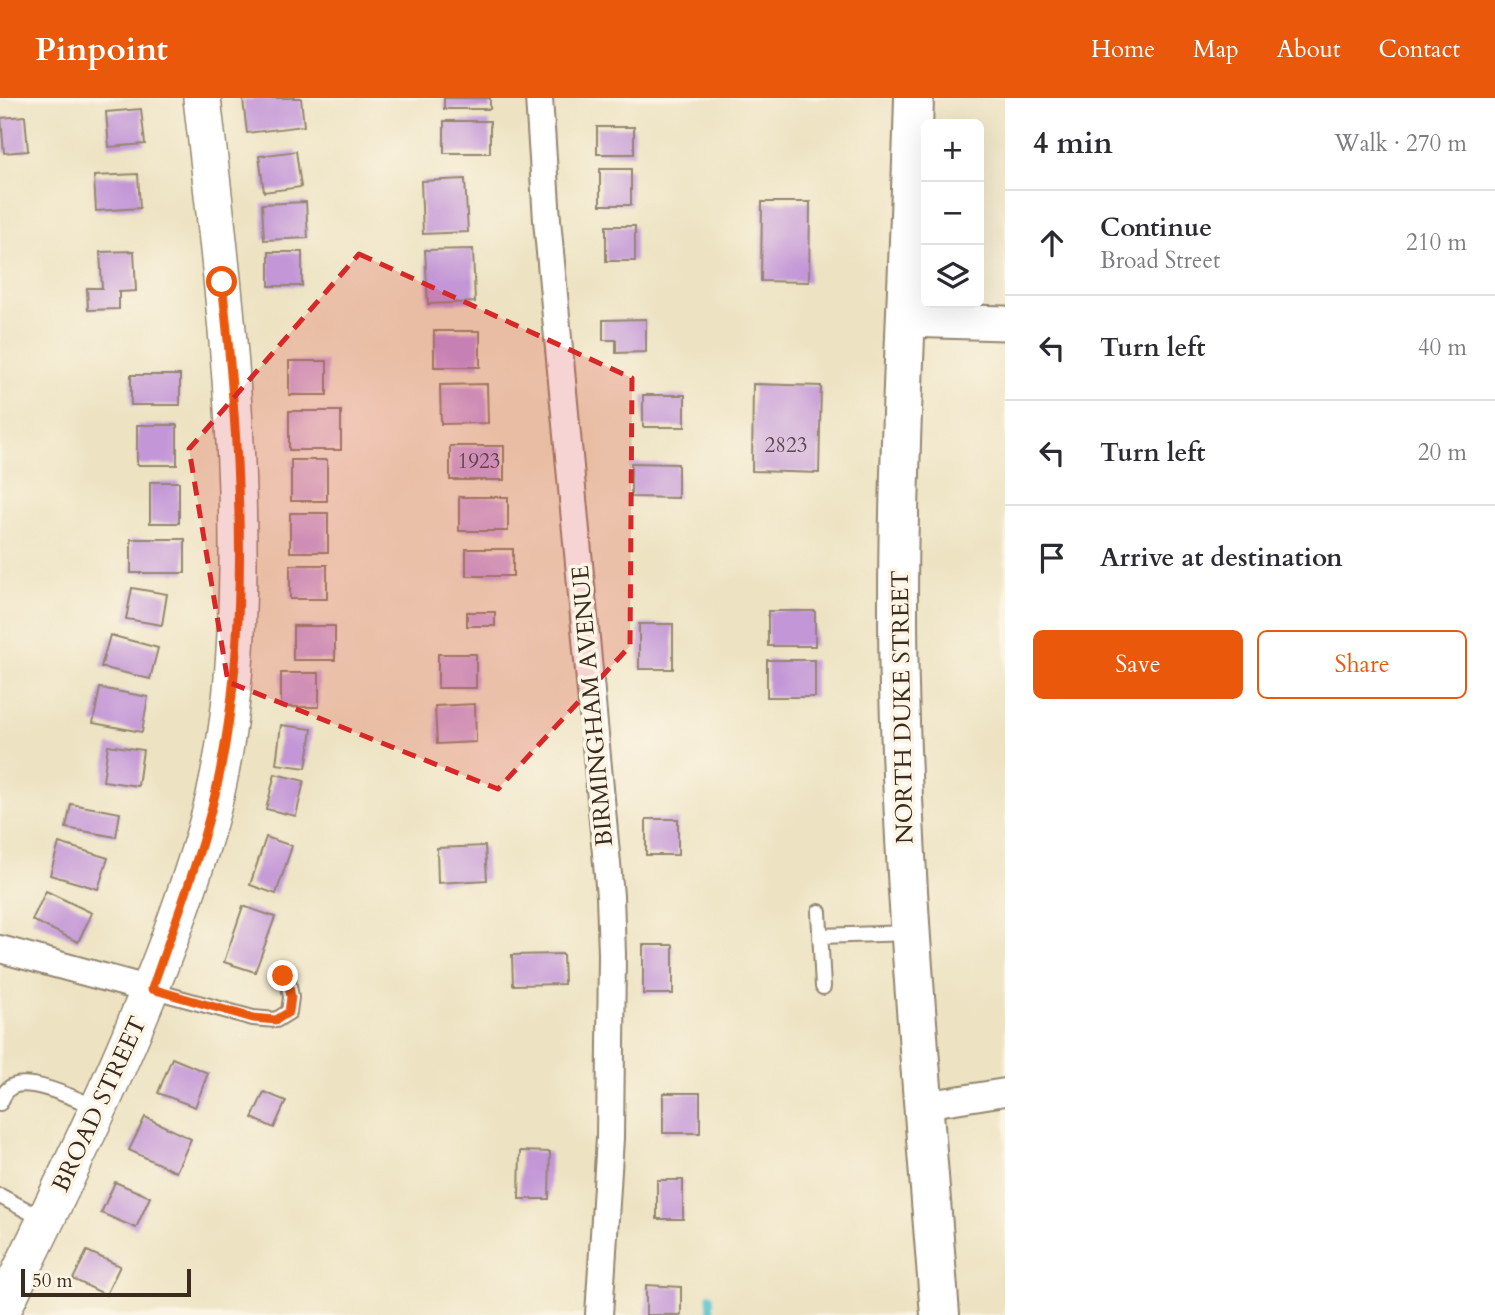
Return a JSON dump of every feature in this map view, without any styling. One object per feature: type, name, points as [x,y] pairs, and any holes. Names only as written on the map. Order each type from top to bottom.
[{"type":"highway","name":"NORTH DUKE STREET","points":[[914,98],[899,516],[899,684],[904,828],[940,1315]]},
{"type":"main road","name":"BROAD STREET","points":[[0,1314],[152,989],[207,828],[223,754],[237,623],[238,499],[232,377],[202,98]]},
{"type":"street","name":"BIRMINGHAM AVENUE","points":[[539,98],[547,220],[610,896],[610,1138],[599,1315]]},
{"type":"street","points":[[906,320],[1005,323]]},
{"type":"street","points":[[0,949],[152,989]]},
{"type":"street","points":[[924,1105],[1005,1091]]},
{"type":"lane","points":[[819,912],[823,986]]},
{"type":"lane","points":[[820,936],[911,933]]},
{"type":"lane","points":[[152,989],[253,1018],[276,1020],[289,1012],[291,997],[288,980],[283,976]]},
{"type":"lane","points":[[0,1103],[11,1086],[28,1084],[99,1107]]},
{"type":"lane","points":[[0,1196],[46,1220]]},
{"type":"highlighted area","points":[[359,254],[632,378],[630,646],[498,789],[228,682],[189,449]]},
{"type":"building","points":[[301,98],[304,126],[247,133],[243,100]]},
{"type":"building","points":[[444,98],[490,98],[490,109],[444,109]]},
{"type":"building","points":[[141,109],[145,144],[109,147],[106,112]]},
{"type":"building","points":[[25,116],[28,151],[4,153],[1,118]]},
{"type":"building","points":[[444,121],[490,121],[490,153],[444,153]]},
{"type":"building","points":[[597,127],[634,127],[634,154],[597,154]]},
{"type":"building","points":[[296,151],[301,187],[264,192],[259,156]]},
{"type":"building","points":[[600,169],[631,169],[631,205],[600,205]]},
{"type":"building","points":[[138,174],[140,208],[96,211],[94,176]]},
{"type":"building","points":[[465,179],[468,232],[423,234],[421,181]]},
{"type":"building","points":[[306,202],[308,238],[264,240],[262,204]]},
{"type":"building","points":[[762,202],[810,202],[809,282],[761,281]]},
{"type":"building","points":[[606,226],[635,226],[635,261],[606,261]]},
{"type":"building","points":[[473,249],[475,302],[428,304],[425,250]]},
{"type":"building","points":[[134,251],[136,291],[119,292],[119,309],[88,310],[87,288],[102,288],[100,252]]},
{"type":"building","points":[[269,252],[302,252],[302,286],[269,286]]},
{"type":"building","points":[[646,319],[646,352],[616,353],[616,340],[603,340],[603,320]]},
{"type":"building","points":[[434,331],[480,331],[480,367],[434,367]]},
{"type":"building","points":[[289,361],[327,361],[327,395],[289,395]]},
{"type":"building","points":[[131,375],[180,375],[180,405],[131,405]]},
{"type":"building","points":[[487,384],[488,423],[441,424],[440,385]]},
{"type":"building","points":[[753,384],[821,386],[819,473],[752,471]]},
{"type":"building","points":[[643,395],[685,395],[685,427],[643,427]]},
{"type":"building","points":[[289,411],[341,411],[341,450],[289,450]]},
{"type":"building","points":[[137,425],[177,425],[177,465],[137,465]]},
{"type":"building","points":[[450,446],[504,446],[504,480],[450,480]]},
{"type":"building","points":[[291,460],[327,460],[327,501],[291,501]]},
{"type":"building","points":[[631,463],[678,464],[678,498],[631,497]]},
{"type":"building","points":[[150,482],[179,482],[179,523],[150,523]]},
{"type":"building","points":[[459,497],[508,497],[508,531],[459,531]]},
{"type":"building","points":[[290,513],[328,513],[328,552],[290,552]]},
{"type":"building","points":[[131,539],[185,539],[185,573],[131,573]]},
{"type":"building","points":[[466,549],[513,549],[513,576],[466,576]]},
{"type":"building","points":[[290,565],[327,565],[327,599],[290,599]]},
{"type":"building","points":[[132,588],[167,594],[162,625],[126,619]]},
{"type":"building","points":[[768,611],[815,611],[815,646],[768,646]]},
{"type":"building","points":[[467,612],[495,612],[495,626],[467,626]]},
{"type":"building","points":[[639,624],[673,624],[673,669],[639,669]]},
{"type":"building","points":[[293,626],[335,626],[335,660],[293,660]]},
{"type":"building","points":[[110,635],[158,648],[150,679],[101,667]]},
{"type":"building","points":[[438,654],[476,654],[476,688],[438,688]]},
{"type":"building","points":[[767,660],[815,660],[815,697],[767,697]]},
{"type":"building","points":[[281,673],[319,673],[319,707],[281,707]]},
{"type":"building","points":[[100,688],[148,697],[142,732],[93,723]]},
{"type":"building","points":[[475,704],[476,742],[437,744],[435,706]]},
{"type":"building","points":[[281,725],[312,729],[306,768],[276,764]]},
{"type":"building","points":[[108,745],[143,750],[138,786],[103,781]]},
{"type":"building","points":[[275,774],[304,781],[296,816],[266,809]]},
{"type":"building","points":[[71,804],[120,813],[116,837],[66,828]]},
{"type":"building","points":[[646,819],[678,819],[678,855],[646,855]]},
{"type":"building","points":[[266,837],[292,846],[276,894],[250,885]]},
{"type":"building","points":[[59,843],[108,858],[98,889],[50,875]]},
{"type":"building","points":[[485,846],[487,880],[438,883],[437,848]]},
{"type":"building","points":[[46,891],[92,913],[78,942],[32,920]]},
{"type":"building","points":[[243,906],[275,917],[255,972],[224,962]]},
{"type":"building","points":[[643,945],[673,945],[673,994],[643,994]]},
{"type":"building","points":[[563,954],[564,984],[513,985],[512,955]]},
{"type":"building","points":[[172,1058],[208,1073],[195,1107],[158,1093]]},
{"type":"building","points":[[264,1092],[286,1101],[274,1128],[252,1118]]},
{"type":"building","points":[[663,1093],[700,1093],[700,1133],[663,1133]]},
{"type":"building","points":[[145,1117],[191,1139],[176,1172],[129,1150]]},
{"type":"building","points":[[520,1151],[550,1152],[549,1199],[519,1199]]},
{"type":"building","points":[[657,1180],[683,1180],[683,1219],[657,1219]]},
{"type":"building","points":[[115,1182],[150,1197],[136,1228],[101,1213]]},
{"type":"building","points":[[87,1251],[120,1266],[106,1295],[73,1279]]},
{"type":"building","points":[[646,1285],[681,1287],[681,1315],[646,1315]]},
{"type":"waterway","points":[[710,1296],[711,1315]]},
{"type":"route","points":[[222,282],[232,377],[238,499],[237,623],[231,694],[223,754],[207,828],[152,989],[253,1018],[276,1020],[289,1012],[291,997],[288,980],[283,976]]}]
